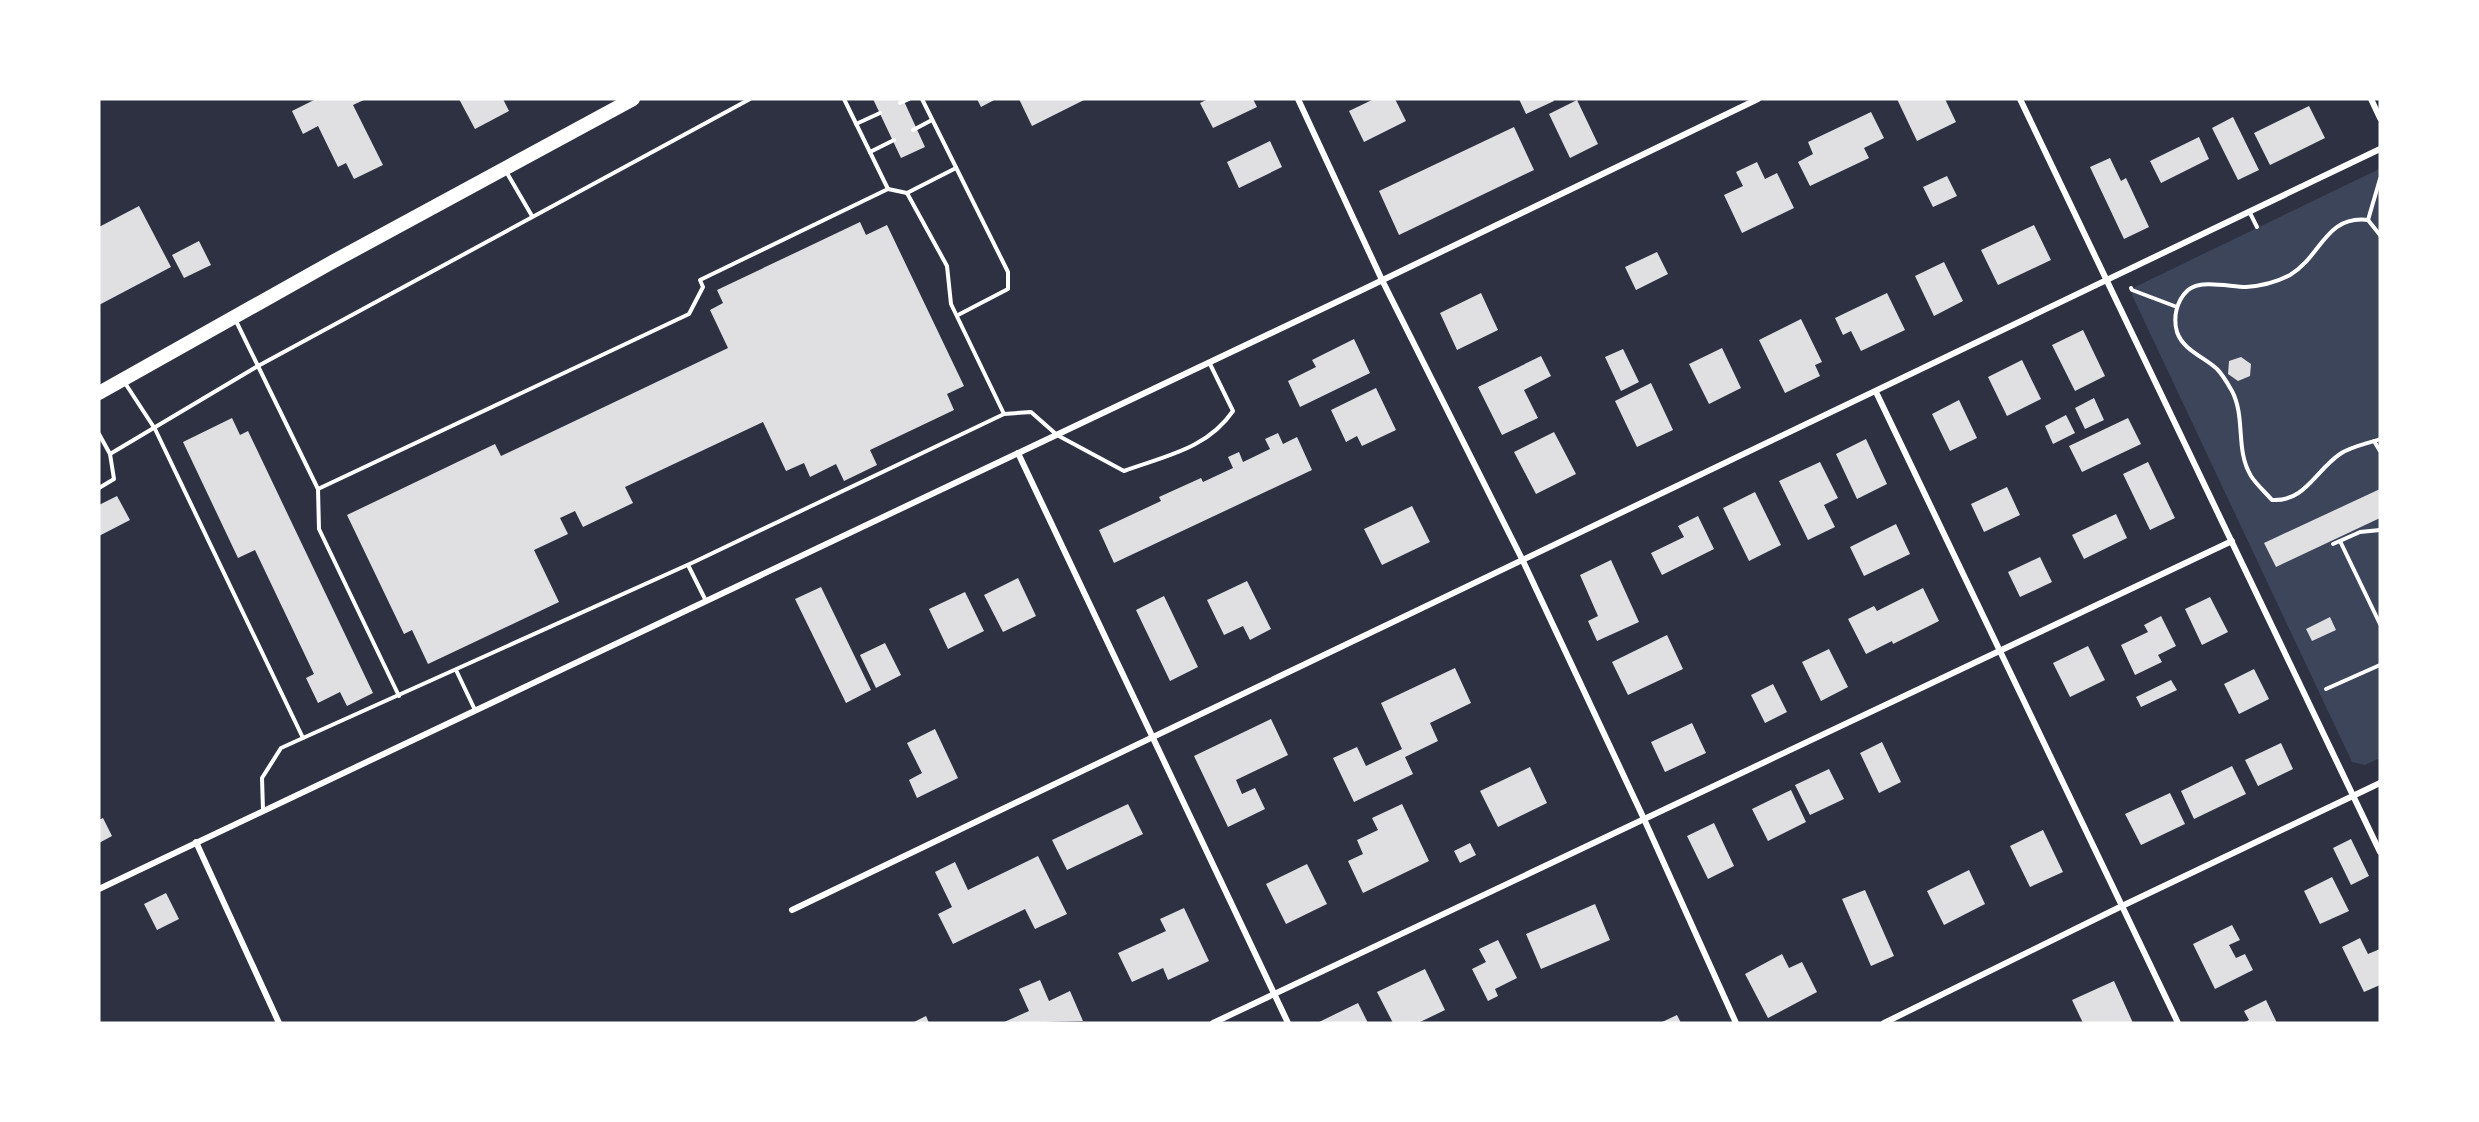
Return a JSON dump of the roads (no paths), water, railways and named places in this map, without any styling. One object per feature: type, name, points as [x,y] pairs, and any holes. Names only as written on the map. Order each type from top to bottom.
[{"type":"main road","points":[[99,393],[633,99]]},
{"type":"street","points":[[1298,99],[1382,280],[1522,561],[1644,819],[1736,1023]]},
{"type":"street","points":[[99,889],[1057,435],[1758,99]]},
{"type":"street","points":[[2020,99],[2380,852]]},
{"type":"street","points":[[2371,99],[2380,118]]},
{"type":"street","points":[[792,910],[2380,149]]},
{"type":"street","points":[[1876,392],[2178,1023]]},
{"type":"street","points":[[1018,453],[1151,738],[1288,1023]]},
{"type":"street","points":[[1213,1023],[2232,541]]},
{"type":"street","points":[[1884,1023],[2380,783]]},
{"type":"street","points":[[195,842],[279,1023]]},
{"type":"lane","points":[[110,454],[258,366],[750,99]]},
{"type":"lane","points":[[844,99],[888,189]]},
{"type":"lane","points":[[900,104],[909,99]]},
{"type":"lane","points":[[922,99],[1008,272],[1008,289],[958,315]]},
{"type":"lane","points":[[856,124],[880,113]]},
{"type":"lane","points":[[913,130],[932,120]]},
{"type":"lane","points":[[870,152],[894,140]]},
{"type":"lane","points":[[318,489],[689,314],[703,287],[700,280],[888,189],[907,193],[956,168]]},
{"type":"lane","points":[[504,169],[532,216]]},
{"type":"lane","points":[[907,193],[947,266],[951,304],[1004,414]]},
{"type":"lane","points":[[2250,213],[2257,227]]},
{"type":"lane","points":[[235,317],[318,489],[319,529],[399,696]]},
{"type":"lane","points":[[263,810],[262,778],[281,748],[688,565],[1004,414],[1031,412],[1057,435],[1124,471],[1193,446],[1221,428],[1233,411],[1209,362]]},
{"type":"lane","points":[[123,380],[155,429],[303,738]]},
{"type":"lane","points":[[99,434],[110,454],[114,479],[99,488]]},
{"type":"lane","points":[[688,565],[706,601]]},
{"type":"lane","points":[[456,670],[475,710]]}]
